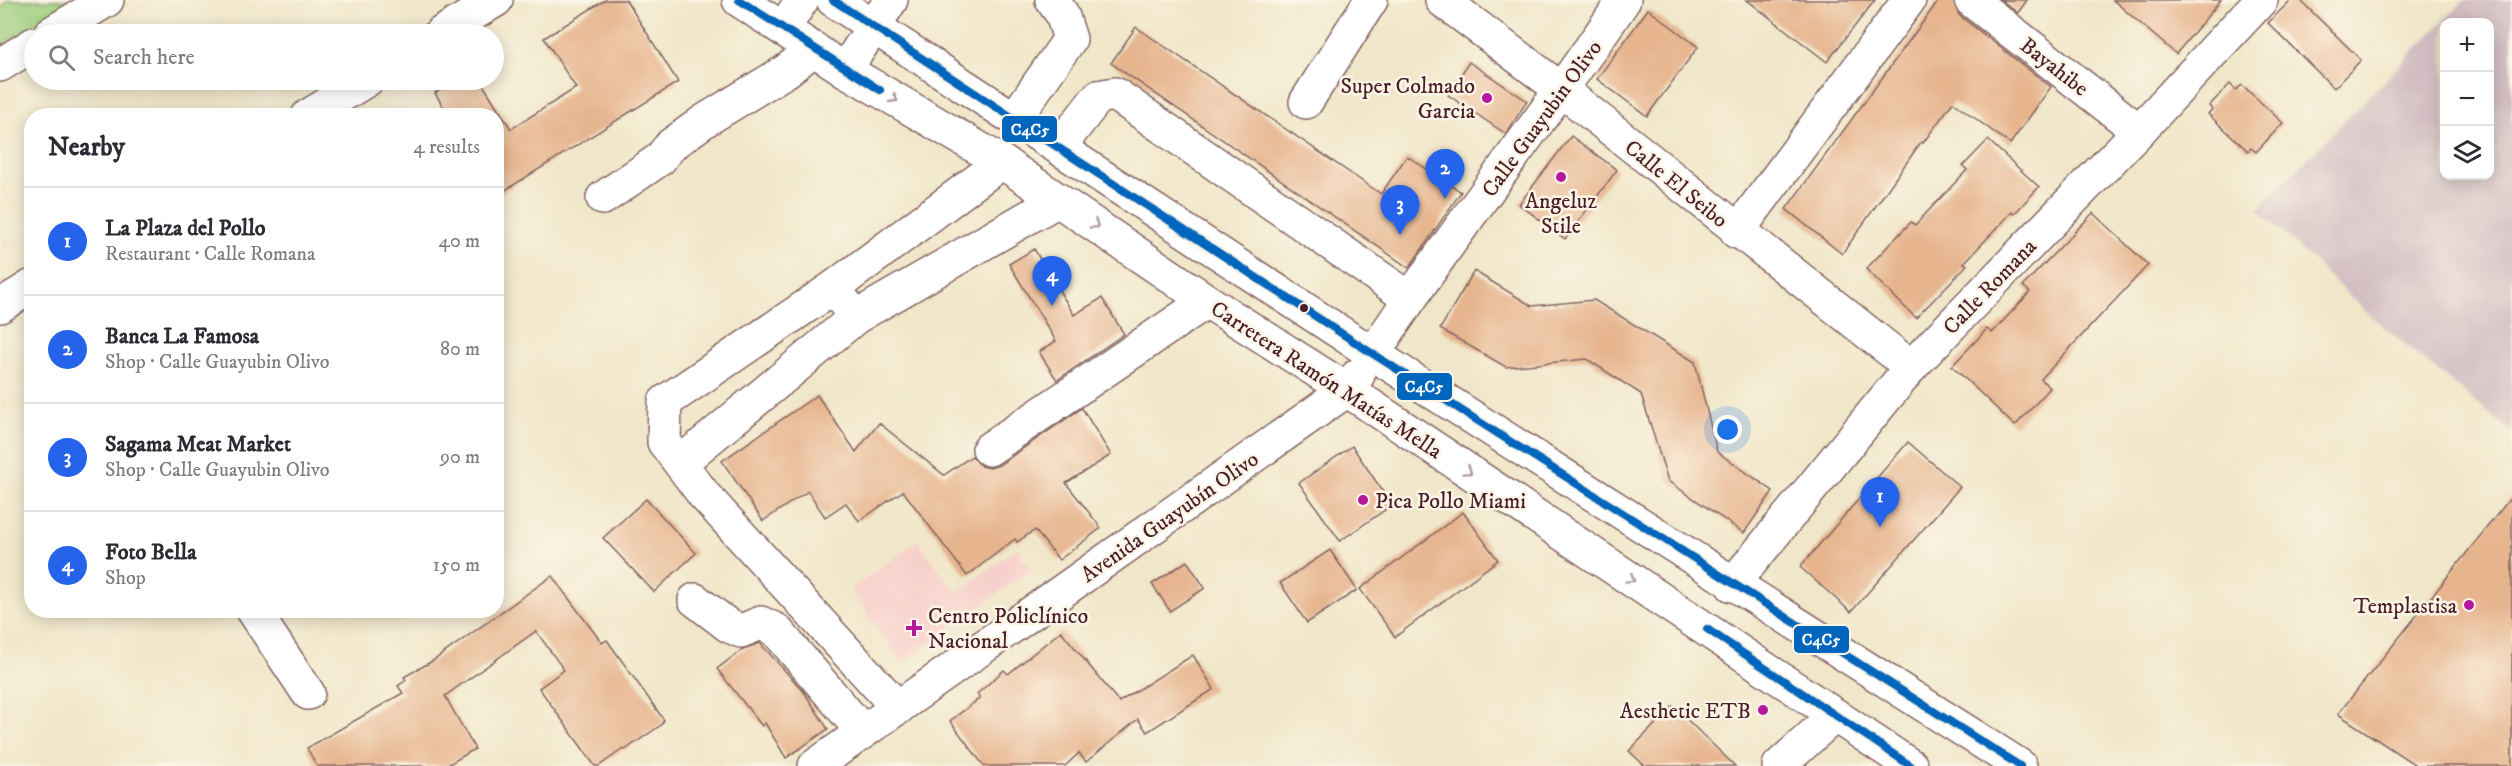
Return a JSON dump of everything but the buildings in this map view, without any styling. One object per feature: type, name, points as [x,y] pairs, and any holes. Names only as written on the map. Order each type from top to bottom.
[{"type":"street","points":[[67,24],[107,0]]},
{"type":"street","points":[[456,24],[496,0]]},
{"type":"street","name":"Carretera Ramón Matías Mella","points":[[739,0],[845,70],[1002,162],[1207,301],[1347,390],[1911,766]]},
{"type":"street","points":[[783,29],[802,0]]},
{"type":"street","name":"Carretera Ramón Matías Mella","points":[[833,0],[882,13],[1015,118],[1373,354],[1732,585],[2020,766]]},
{"type":"street","points":[[1015,118],[1070,39],[1062,14],[1052,0]]},
{"type":"street","points":[[1306,102],[1371,0]]},
{"type":"street","name":"Calle El Seibo","points":[[1442,0],[1563,91],[1737,232],[1911,367]]},
{"type":"street","name":"Calle Guayubin Olivo","points":[[1373,354],[1409,298],[1563,91],[1624,0]]},
{"type":"street","points":[[1737,232],[1909,0]]},
{"type":"street","name":"Bayahibe","points":[[1971,0],[2139,131]]},
{"type":"street","name":"Calle Romana","points":[[1732,585],[1911,367],[2139,131],[2260,0]]},
{"type":"street","points":[[845,70],[882,13]]},
{"type":"street","points":[[0,65],[24,50]]},
{"type":"street","points":[[603,198],[660,159],[671,145],[704,121],[786,72],[814,50]]},
{"type":"street","points":[[321,108],[351,90]]},
{"type":"street","points":[[1059,147],[1098,96],[1115,94],[1409,298]]},
{"type":"street","points":[[898,708],[704,495],[664,442],[665,402],[832,288],[1002,162]]},
{"type":"street","points":[[680,463],[856,317],[1058,200]]},
{"type":"street","points":[[832,288],[856,317]]},
{"type":"street","points":[[0,306],[24,291]]},
{"type":"street","points":[[989,449],[1207,301]]},
{"type":"street","name":"Avenida Guayubín Olivo","points":[[815,766],[1347,390],[1373,354]]},
{"type":"street","points":[[695,600],[729,626],[741,631],[760,622],[776,630],[863,732]]},
{"type":"street","points":[[258,618],[308,693]]},
{"type":"street","points":[[1779,766],[1835,715]]},
{"type":"shaded area","points":[[2464,0],[2512,0],[2512,432],[2373,318],[2258,209],[2440,24],[2440,180],[2494,180],[2494,18],[2446,18]]},
{"type":"shaded area","name":"Centro Policlínico Nacional","points":[[918,541],[957,593],[1017,548],[1030,570],[902,663],[851,589]]},
{"type":"green space","points":[[7,0],[74,0],[36,24],[24,24],[24,32],[0,47],[0,11]]},
{"type":"transit line","name":"C4C5","points":[[739,0],[880,90]]},
{"type":"transit line","name":"C4C5","points":[[833,0],[1373,354],[2020,766]]},
{"type":"transit line","name":"C4C5","points":[[1707,629],[1911,766]]},
{"type":"place","name":"Super Colmado Garcia","points":[[1487,98]]},
{"type":"place","name":"Angeluz Stile","points":[[1561,177]]},
{"type":"place","name":"Banca La Famosa","points":[[1445,199]]},
{"type":"place","name":"Sagama Meat Market","points":[[1400,235]]},
{"type":"place","name":"Foto Bella","points":[[1052,306]]},
{"type":"place","name":"Pica Pollo Miami","points":[[1363,500]]},
{"type":"place","name":"La Plaza del Pollo","points":[[1880,527]]},
{"type":"place","name":"Templastisa","points":[[2469,605]]},
{"type":"place","name":"Centro Policlínico Nacional","points":[[914,628]]},
{"type":"place","name":"Aesthetic ETB","points":[[1763,710]]}]
